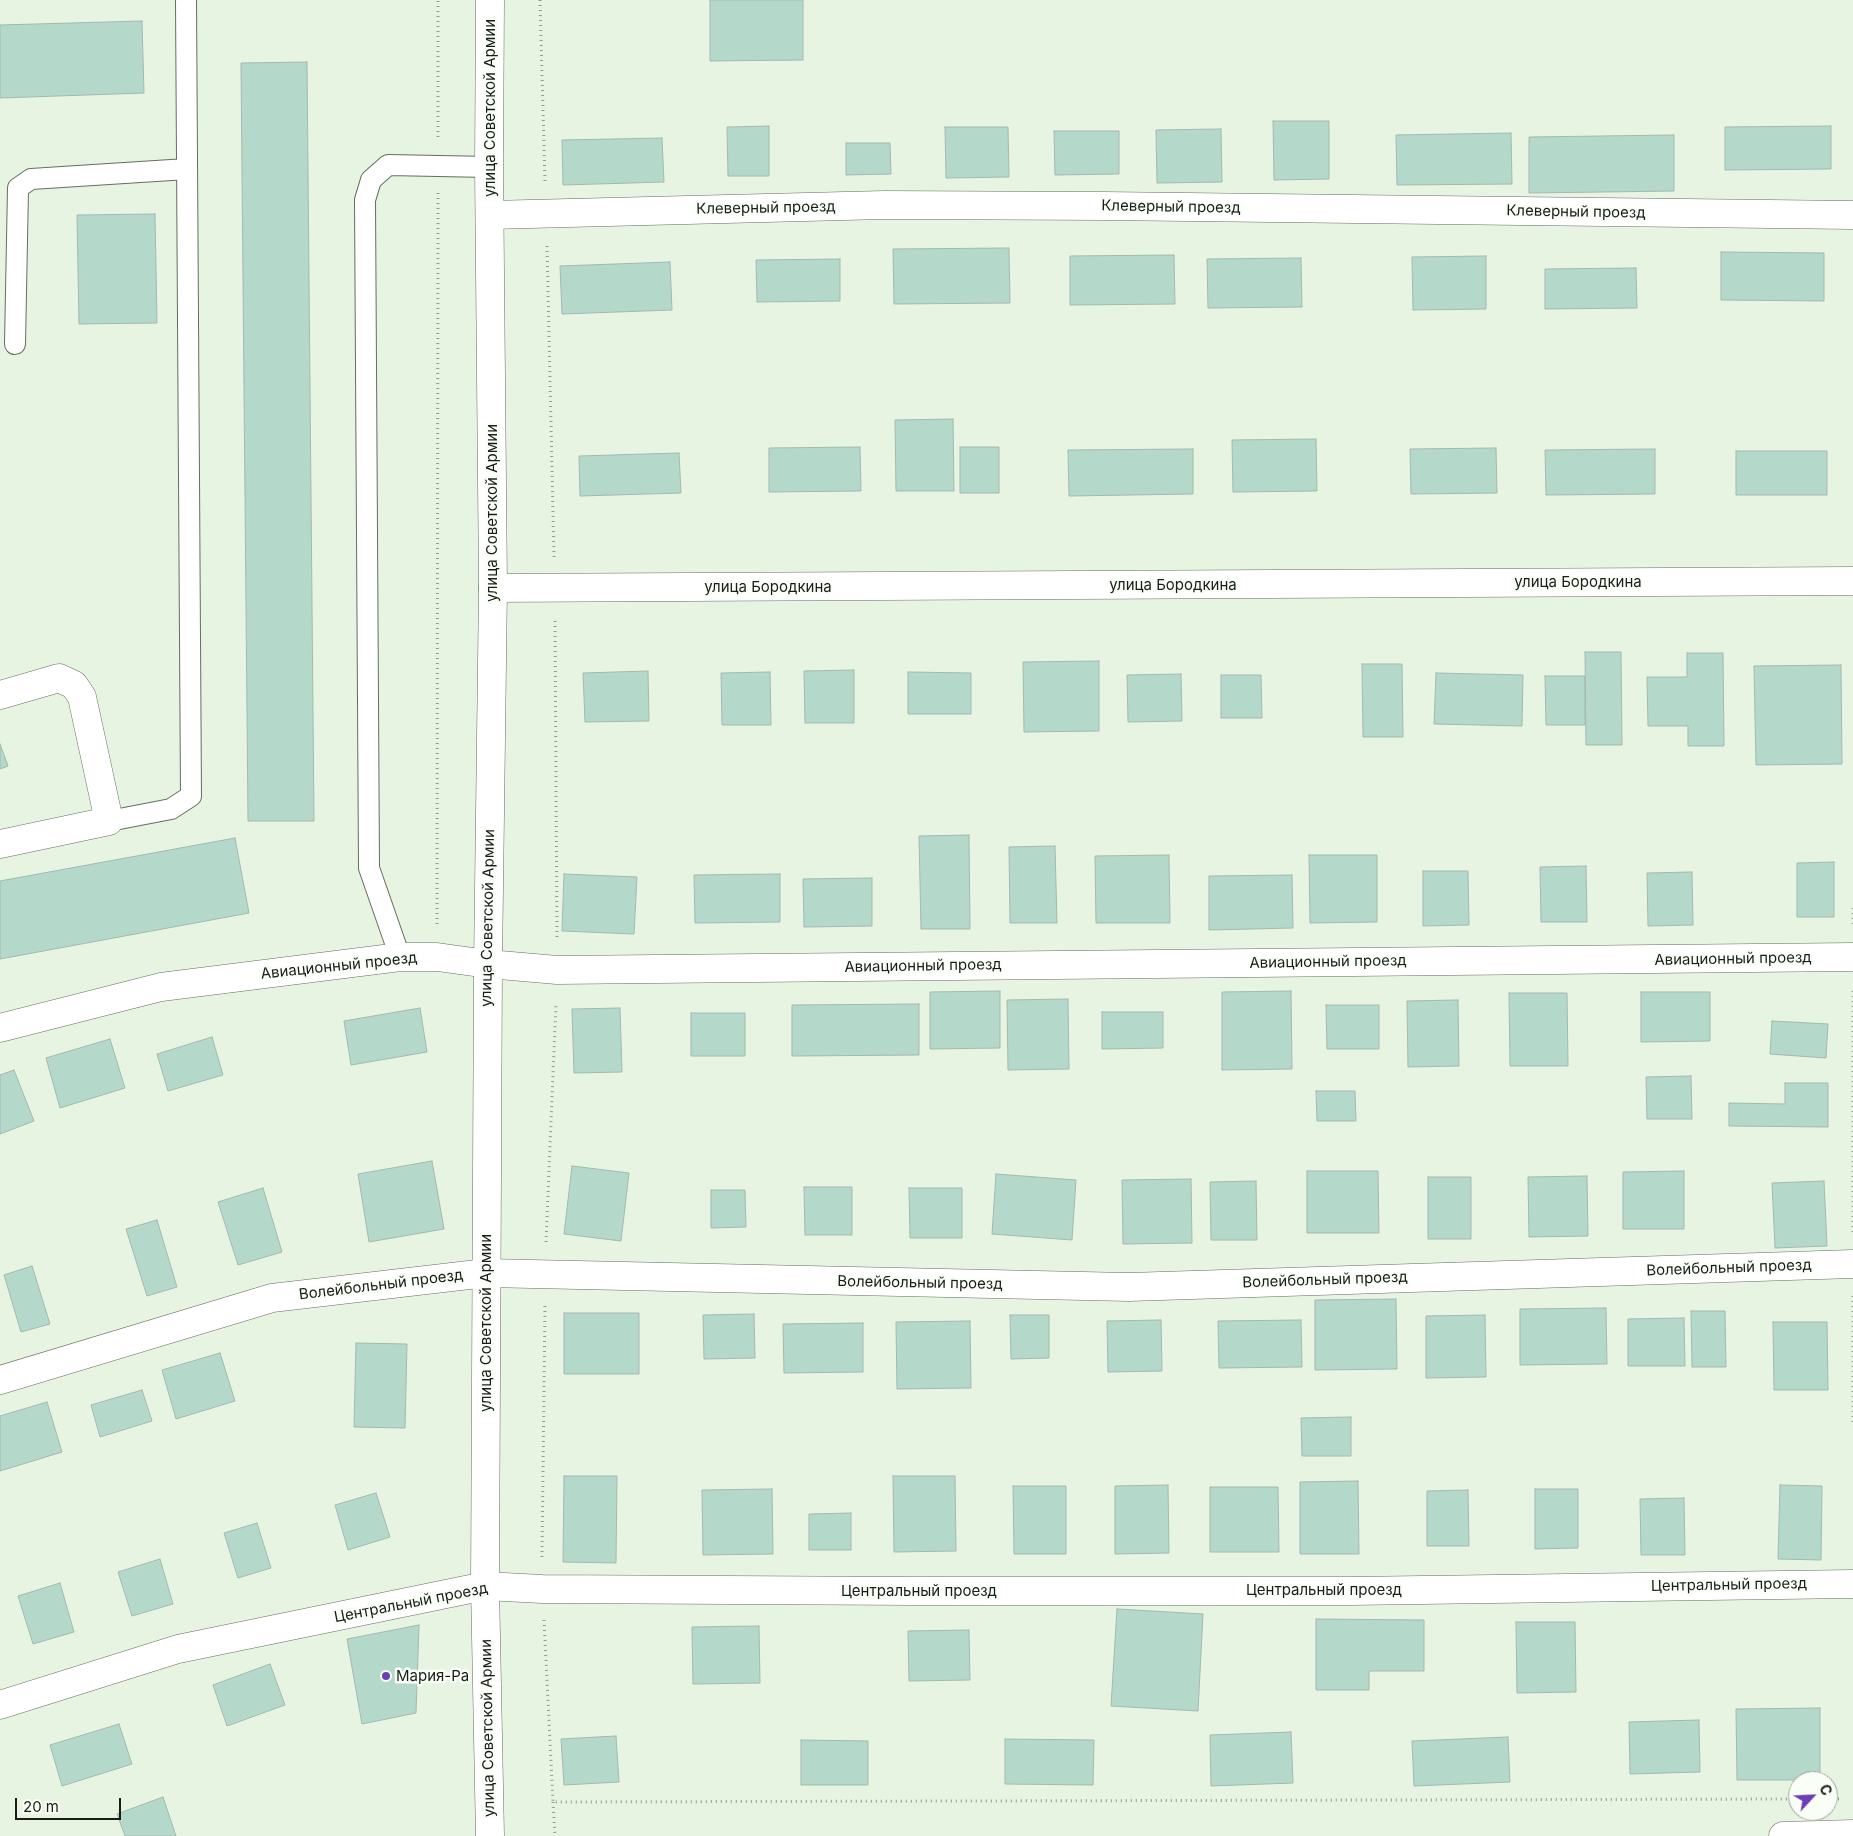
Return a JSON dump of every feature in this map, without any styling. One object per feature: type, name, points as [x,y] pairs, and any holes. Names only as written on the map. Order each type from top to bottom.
[{"type":"street","name":"улица Советской Армии","points":[[490,0],[489,166],[493,588],[488,964],[485,1586],[490,1836]]},
{"type":"street","name":"Клеверный проезд","points":[[490,215],[914,205],[1853,215]]},
{"type":"street","name":"улица Бородкина","points":[[493,588],[1853,581]]},
{"type":"street","points":[[0,695],[59,678],[74,685],[82,697],[109,821],[0,844]]},
{"type":"street","name":"Авиационный проезд","points":[[0,1028],[161,987],[400,956],[437,957],[488,964],[567,970],[1853,958]]},
{"type":"street","name":"Волейбольный проезд","points":[[0,1380],[272,1298],[486,1273],[1129,1286],[1853,1264]]},
{"type":"street","name":"Центральный проезд","points":[[0,1705],[178,1648],[485,1586],[552,1589],[1350,1591],[1853,1584]]},
{"type":"street","points":[[1783,1836],[1853,1834]]},
{"type":"lane","points":[[109,821],[171,809],[192,796],[186,0]]},
{"type":"lane","points":[[400,956],[369,868],[365,200],[371,180],[388,165],[489,166]]},
{"type":"lane","points":[[15,344],[18,188],[31,179],[187,169]]},
{"type":"path","points":[[437,957],[438,0]]},
{"type":"path","points":[[1853,907],[1853,1425]]},
{"type":"path","points":[[553,1802],[555,1836]]},
{"type":"building","points":[[710,0],[803,0],[803,60],[710,61]]},
{"type":"building","points":[[142,21],[144,93],[0,98],[0,25]]},
{"type":"building","points":[[307,62],[314,821],[248,821],[241,63]]},
{"type":"building","points":[[1273,121],[1329,121],[1329,179],[1274,180]]},
{"type":"building","points":[[769,126],[769,176],[728,176],[727,127]]},
{"type":"building","points":[[1831,126],[1831,169],[1725,170],[1725,127]]},
{"type":"building","points":[[945,127],[1008,127],[1009,177],[946,178]]},
{"type":"building","points":[[1221,129],[1222,182],[1157,183],[1156,130]]},
{"type":"building","points":[[1054,131],[1119,131],[1119,174],[1055,175]]},
{"type":"building","points":[[1511,133],[1512,184],[1397,185],[1396,135]]},
{"type":"building","points":[[1674,135],[1674,191],[1529,193],[1529,137]]},
{"type":"building","points":[[662,138],[664,182],[563,185],[562,140]]},
{"type":"building","points":[[846,143],[890,143],[891,174],[846,175]]},
{"type":"building","points":[[155,214],[157,323],[79,324],[77,215]]},
{"type":"building","points":[[1009,248],[1010,303],[894,304],[893,249]]},
{"type":"building","points":[[1721,252],[1824,253],[1824,301],[1721,300]]},
{"type":"building","points":[[1174,255],[1175,304],[1070,305],[1070,256]]},
{"type":"building","points":[[1486,256],[1486,309],[1413,310],[1412,257]]},
{"type":"building","points":[[1301,258],[1302,307],[1208,308],[1207,259]]},
{"type":"building","points":[[840,259],[840,301],[757,302],[756,260]]},
{"type":"building","points":[[670,262],[672,310],[562,314],[560,266]]},
{"type":"building","points":[[1636,268],[1637,308],[1545,309],[1545,269]]},
{"type":"building","points":[[953,419],[954,491],[896,491],[895,420]]},
{"type":"building","points":[[1316,439],[1317,491],[1233,492],[1232,440]]},
{"type":"building","points":[[860,447],[861,491],[769,492],[769,448]]},
{"type":"building","points":[[960,447],[999,447],[999,493],[960,493]]},
{"type":"building","points":[[1496,448],[1497,493],[1411,494],[1410,449]]},
{"type":"building","points":[[1193,449],[1193,494],[1069,496],[1068,450]]},
{"type":"building","points":[[1655,449],[1655,494],[1546,495],[1545,450]]},
{"type":"building","points":[[1736,451],[1827,451],[1827,495],[1736,495]]},
{"type":"building","points":[[679,453],[681,493],[580,496],[579,456]]},
{"type":"building","points":[[1585,652],[1621,652],[1622,745],[1586,745]]},
{"type":"building","points":[[1687,653],[1723,653],[1724,746],[1688,746],[1688,726],[1648,726],[1647,677],[1687,677]]},
{"type":"building","points":[[1099,661],[1099,731],[1024,732],[1023,662]]},
{"type":"building","points":[[1362,664],[1402,664],[1403,737],[1363,737]]},
{"type":"building","points":[[1841,665],[1842,764],[1756,765],[1754,666]]},
{"type":"building","points":[[854,670],[854,723],[805,723],[804,671]]},
{"type":"building","points":[[648,671],[649,721],[585,722],[583,673]]},
{"type":"building","points":[[770,672],[771,725],[722,725],[721,673]]},
{"type":"building","points":[[908,672],[971,673],[971,714],[908,714]]},
{"type":"building","points":[[1436,673],[1523,675],[1522,726],[1434,724]]},
{"type":"building","points":[[1181,674],[1182,721],[1128,722],[1127,675]]},
{"type":"building","points":[[1221,675],[1261,675],[1262,718],[1221,718]]},
{"type":"building","points":[[1545,676],[1585,676],[1585,725],[1546,725]]},
{"type":"building","points":[[0,744],[8,766],[0,769]]},
{"type":"building","points":[[969,835],[970,929],[921,929],[919,836]]},
{"type":"building","points":[[235,838],[249,913],[0,959],[0,881]]},
{"type":"building","points":[[1055,846],[1057,923],[1010,923],[1009,847]]},
{"type":"building","points":[[1169,855],[1170,923],[1096,923],[1095,856]]},
{"type":"building","points":[[1309,855],[1377,855],[1377,922],[1310,923]]},
{"type":"building","points":[[1834,862],[1834,917],[1797,917],[1797,863]]},
{"type":"building","points":[[1586,866],[1587,922],[1541,922],[1540,867]]},
{"type":"building","points":[[1423,871],[1468,871],[1469,925],[1423,926]]},
{"type":"building","points":[[1692,872],[1693,925],[1648,926],[1647,873]]},
{"type":"building","points":[[564,874],[637,877],[634,934],[562,931]]},
{"type":"building","points":[[780,874],[780,922],[695,923],[694,875]]},
{"type":"building","points":[[1292,875],[1293,928],[1209,930],[1209,876]]},
{"type":"building","points":[[872,878],[872,926],[804,927],[803,879]]},
{"type":"building","points":[[1000,991],[1000,1048],[930,1049],[930,992]]},
{"type":"building","points":[[1291,991],[1292,1069],[1222,1070],[1222,992]]},
{"type":"building","points":[[1641,992],[1710,992],[1710,1041],[1641,1042]]},
{"type":"building","points":[[1509,993],[1567,993],[1568,1066],[1510,1066]]},
{"type":"building","points":[[1068,999],[1069,1069],[1008,1070],[1007,1000]]},
{"type":"building","points":[[1458,1000],[1459,1066],[1408,1067],[1407,1001]]},
{"type":"building","points":[[919,1004],[919,1055],[792,1056],[792,1005]]},
{"type":"building","points":[[1326,1005],[1379,1005],[1379,1049],[1327,1049]]},
{"type":"building","points":[[420,1008],[427,1052],[351,1065],[344,1021]]},
{"type":"building","points":[[620,1008],[622,1072],[574,1073],[572,1009]]},
{"type":"building","points":[[1102,1012],[1163,1012],[1163,1048],[1102,1049]]},
{"type":"building","points":[[691,1013],[745,1013],[745,1056],[691,1056]]},
{"type":"building","points":[[1772,1021],[1828,1024],[1826,1058],[1770,1054]]},
{"type":"building","points":[[212,1037],[223,1075],[168,1091],[157,1054]]},
{"type":"building","points":[[110,1039],[125,1088],[60,1108],[46,1058]]},
{"type":"building","points":[[14,1070],[34,1121],[0,1134],[0,1075]]},
{"type":"building","points":[[1691,1076],[1692,1119],[1647,1119],[1646,1077]]},
{"type":"building","points":[[1785,1083],[1828,1083],[1828,1127],[1729,1126],[1729,1103],[1785,1104]]},
{"type":"building","points":[[1316,1091],[1355,1091],[1356,1121],[1317,1121]]},
{"type":"building","points":[[432,1161],[444,1229],[369,1242],[358,1174]]},
{"type":"building","points":[[572,1166],[629,1173],[621,1241],[564,1234]]},
{"type":"building","points":[[1307,1171],[1378,1171],[1379,1233],[1307,1233]]},
{"type":"building","points":[[1684,1171],[1684,1229],[1623,1229],[1623,1172]]},
{"type":"building","points":[[996,1174],[1076,1180],[1072,1240],[992,1234]]},
{"type":"building","points":[[1587,1176],[1588,1236],[1529,1237],[1528,1177]]},
{"type":"building","points":[[1428,1177],[1471,1177],[1471,1239],[1428,1239]]},
{"type":"building","points":[[1191,1179],[1192,1243],[1123,1244],[1122,1180]]},
{"type":"building","points":[[1256,1181],[1257,1240],[1211,1240],[1210,1182]]},
{"type":"building","points":[[1824,1181],[1827,1246],[1775,1248],[1772,1183]]},
{"type":"building","points":[[804,1187],[852,1187],[852,1235],[805,1235]]},
{"type":"building","points":[[263,1188],[282,1252],[238,1265],[218,1202]]},
{"type":"building","points":[[909,1188],[962,1188],[962,1238],[910,1238]]},
{"type":"building","points":[[711,1190],[745,1190],[746,1227],[711,1228]]},
{"type":"building","points":[[157,1220],[177,1287],[147,1296],[126,1229]]},
{"type":"building","points":[[32,1266],[50,1324],[21,1332],[4,1275]]},
{"type":"building","points":[[1396,1299],[1397,1369],[1315,1370],[1315,1300]]},
{"type":"building","points":[[1606,1308],[1607,1364],[1520,1365],[1520,1309]]},
{"type":"building","points":[[1691,1311],[1725,1311],[1726,1367],[1692,1367]]},
{"type":"building","points":[[564,1313],[639,1313],[639,1374],[564,1374]]},
{"type":"building","points":[[754,1314],[755,1358],[704,1359],[703,1315]]},
{"type":"building","points":[[1010,1315],[1049,1315],[1049,1358],[1011,1359]]},
{"type":"building","points":[[1485,1315],[1486,1377],[1426,1378],[1426,1316]]},
{"type":"building","points":[[1684,1318],[1685,1366],[1628,1366],[1628,1319]]},
{"type":"building","points":[[1161,1320],[1162,1371],[1108,1372],[1107,1321]]},
{"type":"building","points":[[1301,1320],[1302,1367],[1219,1368],[1218,1321]]},
{"type":"building","points":[[970,1321],[971,1388],[897,1389],[896,1322]]},
{"type":"building","points":[[1773,1322],[1827,1322],[1828,1390],[1774,1390]]},
{"type":"building","points":[[863,1323],[863,1372],[784,1373],[783,1324]]},
{"type":"building","points":[[356,1343],[407,1344],[405,1428],[354,1427]]},
{"type":"building","points":[[220,1353],[235,1401],[176,1419],[162,1370]]},
{"type":"building","points":[[142,1390],[152,1421],[100,1437],[91,1405]]},
{"type":"building","points":[[47,1402],[62,1452],[0,1471],[0,1416]]},
{"type":"building","points":[[1351,1417],[1351,1456],[1302,1456],[1301,1418]]},
{"type":"building","points":[[564,1476],[617,1476],[616,1563],[563,1562]]},
{"type":"building","points":[[893,1476],[955,1476],[956,1551],[894,1552]]},
{"type":"building","points":[[1358,1481],[1359,1554],[1300,1554],[1300,1482]]},
{"type":"building","points":[[1168,1485],[1169,1553],[1115,1554],[1115,1486]]},
{"type":"building","points":[[1780,1485],[1822,1486],[1821,1560],[1778,1559]]},
{"type":"building","points":[[1013,1486],[1066,1486],[1066,1554],[1014,1554]]},
{"type":"building","points":[[1210,1487],[1278,1487],[1279,1552],[1210,1552]]},
{"type":"building","points":[[772,1489],[773,1554],[703,1555],[702,1490]]},
{"type":"building","points":[[1535,1489],[1578,1489],[1578,1548],[1535,1549]]},
{"type":"building","points":[[1468,1490],[1469,1546],[1427,1546],[1427,1491]]},
{"type":"building","points":[[376,1493],[390,1537],[348,1550],[335,1505]]},
{"type":"building","points":[[1684,1498],[1685,1555],[1641,1555],[1640,1499]]},
{"type":"building","points":[[851,1513],[851,1550],[809,1550],[809,1514]]},
{"type":"building","points":[[257,1523],[271,1568],[238,1578],[224,1533]]},
{"type":"building","points":[[160,1559],[173,1604],[132,1616],[118,1572]]},
{"type":"building","points":[[60,1583],[74,1632],[33,1644],[18,1596]]},
{"type":"building","points":[[1117,1609],[1203,1614],[1198,1711],[1111,1706]]},
{"type":"building","points":[[1316,1619],[1424,1620],[1424,1671],[1369,1671],[1369,1690],[1316,1690]]},
{"type":"building","points":[[1516,1622],[1575,1622],[1576,1692],[1517,1693]]},
{"type":"building","name":"Мария-Ра","points":[[419,1625],[416,1713],[362,1724],[347,1639]]},
{"type":"building","points":[[759,1626],[760,1683],[693,1684],[692,1627]]},
{"type":"building","points":[[969,1630],[970,1680],[909,1681],[908,1631]]},
{"type":"building","points":[[270,1664],[285,1705],[227,1726],[213,1685]]},
{"type":"building","points":[[1820,1708],[1820,1771],[1788,1771],[1788,1780],[1737,1780],[1736,1709]]},
{"type":"building","points":[[1699,1720],[1700,1772],[1630,1774],[1629,1722]]},
{"type":"building","points":[[119,1724],[132,1764],[62,1786],[50,1745]]},
{"type":"building","points":[[1291,1732],[1293,1783],[1211,1786],[1210,1735]]},
{"type":"building","points":[[616,1736],[619,1782],[564,1785],[561,1739]]},
{"type":"building","points":[[1508,1737],[1510,1782],[1414,1786],[1412,1741]]},
{"type":"building","points":[[1005,1739],[1094,1740],[1093,1785],[1005,1784]]},
{"type":"building","points":[[801,1740],[868,1741],[868,1785],[801,1785]]},
{"type":"building","points":[[163,1797],[176,1836],[125,1836],[117,1814]]},
{"type":"place","name":"Мария-Ра","points":[[386,1676]]}]
